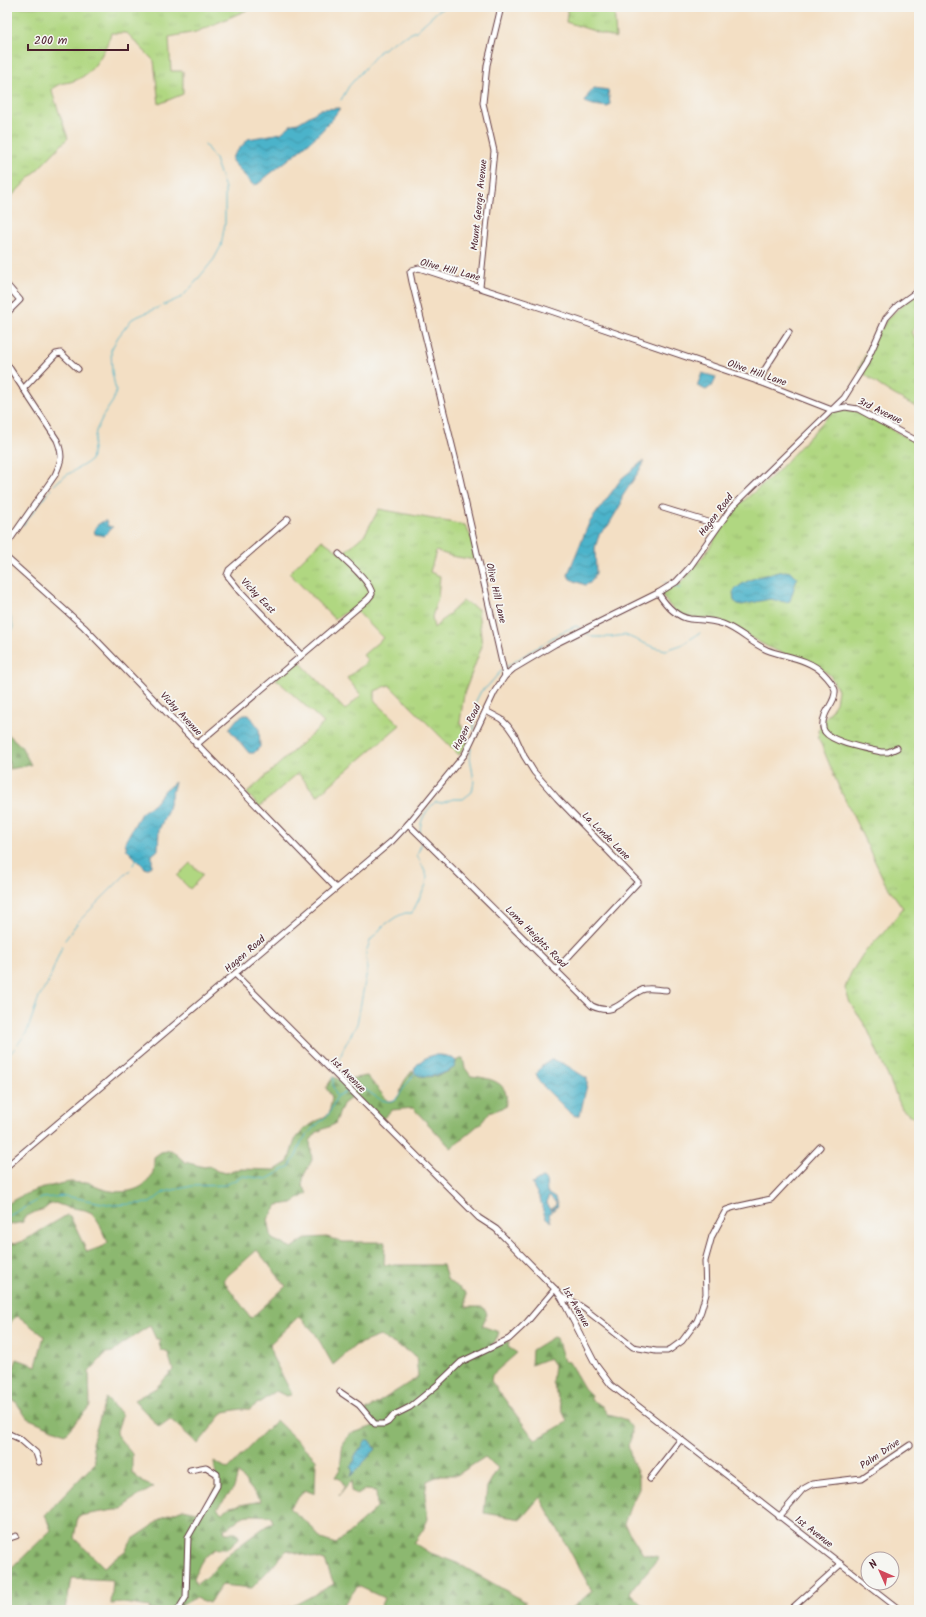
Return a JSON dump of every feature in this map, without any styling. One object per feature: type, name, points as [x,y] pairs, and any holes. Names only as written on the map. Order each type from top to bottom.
[{"type":"street","name":"Mount George Avenue","points":[[480,287],[494,151],[483,103],[487,64],[501,7]]},
{"type":"street","name":"Olive Hill Lane","points":[[506,676],[412,282],[410,272],[412,270],[419,268],[480,287],[760,382],[832,410]]},
{"type":"street","points":[[7,285],[20,300],[7,313]]},
{"type":"street","name":"Hagen Road","points":[[7,1166],[392,841],[408,824],[465,754],[495,691],[513,669],[555,644],[658,593],[674,583],[689,568],[738,500],[844,398],[866,363],[886,318],[898,305],[919,290]]},
{"type":"street","points":[[760,382],[765,369],[789,332]]},
{"type":"street","points":[[23,389],[56,354],[61,353],[78,369]]},
{"type":"street","points":[[7,364],[57,440],[61,458],[54,475],[7,544]]},
{"type":"street","name":"3rd Avenue","points":[[832,410],[845,407],[858,409],[919,442]]},
{"type":"street","points":[[663,508],[718,526]]},
{"type":"street","name":"Vichy East","points":[[288,519],[229,570],[227,575],[236,587],[301,655]]},
{"type":"street","points":[[196,745],[372,594],[372,589],[339,554]]},
{"type":"street","name":"Vichy Avenue","points":[[7,558],[84,627],[169,714],[196,745],[336,888]]},
{"type":"street","points":[[658,593],[668,606],[679,614],[690,619],[704,619],[723,624],[766,650],[806,662],[821,671],[832,684],[835,691],[823,724],[824,730],[831,738],[881,752],[888,752],[897,748]]},
{"type":"street","name":"La Londe Lane","points":[[486,711],[501,719],[508,726],[516,736],[526,760],[534,772],[638,882],[556,970]]},
{"type":"street","name":"Loma Heights Road","points":[[408,824],[592,1006],[602,1011],[612,1009],[643,989],[666,990]]},
{"type":"street","name":"1st Avenue","points":[[235,974],[478,1218],[496,1229],[555,1289],[561,1297],[596,1365],[611,1385],[900,1610]]},
{"type":"street","points":[[561,1297],[574,1302],[586,1310],[633,1347],[656,1351],[667,1351],[671,1349],[682,1341],[701,1311],[706,1294],[705,1261],[712,1236],[726,1210],[735,1206],[771,1199],[820,1147]]},
{"type":"street","points":[[340,1392],[359,1405],[373,1422],[378,1425],[384,1424],[394,1415],[414,1404],[436,1386],[461,1362],[509,1339],[527,1322],[555,1289]]},
{"type":"street","points":[[7,1433],[20,1439],[36,1453],[39,1462]]},
{"type":"street","points":[[650,1479],[681,1439]]},
{"type":"street","name":"Palm Drive","points":[[779,1517],[805,1487],[812,1484],[861,1478],[910,1445]]},
{"type":"street","points":[[178,1610],[186,1597],[188,1537],[217,1486],[217,1474],[206,1467],[190,1470]]},
{"type":"street","points":[[7,1539],[16,1536]]},
{"type":"street","points":[[790,1610],[841,1564]]},
{"type":"green space","points":[[7,7],[254,7],[196,32],[169,37],[171,71],[183,71],[183,94],[159,104],[154,61],[127,33],[111,33],[106,47],[98,61],[88,73],[76,80],[59,84],[52,89],[68,138],[11,197],[7,194]]},
{"type":"green space","points":[[568,7],[614,7],[616,38],[566,22]]},
{"type":"green space","points":[[919,292],[919,324],[911,332],[919,344],[919,408],[888,391],[859,369],[873,337],[884,325],[886,320]]},
{"type":"green space","points":[[855,410],[919,444],[919,1122],[902,1109],[867,1028],[850,1003],[845,988],[851,973],[863,954],[885,931],[903,908],[885,883],[838,785],[819,739],[818,730],[836,703],[838,690],[830,675],[820,668],[770,648],[719,620],[693,618],[678,613],[670,606],[661,593],[680,584],[706,553],[733,510],[776,473],[833,411]]},
{"type":"green space","points":[[379,509],[465,525],[473,541],[475,560],[451,556],[436,551],[430,572],[440,576],[438,597],[432,617],[434,628],[463,601],[478,609],[482,646],[464,694],[460,722],[468,742],[459,755],[389,685],[375,691],[375,701],[400,725],[317,796],[298,773],[259,807],[247,793],[324,723],[276,679],[297,659],[345,710],[361,695],[347,678],[368,661],[363,655],[383,638],[354,608],[334,619],[289,573],[322,540],[342,554],[365,534]]},
{"type":"green space","points":[[7,733],[21,746],[31,765],[10,769],[7,753]]},
{"type":"green space","points":[[190,863],[203,875],[190,889],[177,876]]},
{"type":"green space","points":[[463,1058],[465,1068],[471,1076],[485,1078],[498,1083],[505,1092],[505,1107],[489,1113],[482,1122],[451,1148],[413,1108],[392,1110],[381,1120],[355,1095],[343,1104],[335,1124],[317,1132],[310,1141],[312,1160],[304,1175],[302,1185],[308,1193],[292,1203],[278,1205],[268,1219],[272,1239],[292,1248],[307,1238],[327,1237],[343,1242],[385,1242],[384,1265],[443,1265],[447,1279],[466,1293],[466,1307],[483,1307],[487,1314],[482,1326],[499,1332],[491,1347],[509,1341],[508,1347],[517,1353],[492,1375],[491,1381],[535,1440],[567,1422],[552,1382],[554,1365],[549,1358],[531,1365],[532,1350],[553,1337],[557,1338],[564,1361],[569,1362],[584,1388],[591,1395],[591,1400],[602,1406],[607,1414],[619,1417],[631,1427],[631,1438],[628,1445],[632,1461],[639,1476],[639,1489],[624,1524],[643,1554],[659,1557],[630,1592],[648,1610],[570,1610],[592,1591],[540,1497],[521,1519],[484,1513],[487,1487],[498,1468],[485,1457],[457,1475],[441,1475],[427,1481],[425,1495],[428,1519],[423,1530],[414,1543],[428,1552],[457,1563],[526,1602],[521,1610],[379,1610],[384,1598],[358,1586],[339,1610],[275,1610],[293,1606],[334,1584],[325,1561],[287,1550],[252,1588],[222,1585],[209,1603],[195,1598],[182,1605],[178,1610],[149,1610],[150,1607],[123,1603],[111,1604],[113,1580],[71,1578],[66,1610],[14,1610],[7,1606],[7,1573],[51,1530],[45,1515],[95,1463],[92,1443],[106,1398],[122,1415],[116,1434],[132,1454],[132,1473],[144,1483],[154,1487],[130,1501],[123,1510],[78,1516],[74,1538],[104,1567],[125,1551],[133,1539],[161,1518],[183,1509],[202,1513],[217,1486],[214,1461],[228,1469],[276,1420],[316,1459],[315,1494],[305,1490],[289,1508],[310,1525],[321,1539],[336,1544],[377,1508],[376,1491],[365,1490],[357,1494],[351,1491],[352,1480],[339,1496],[345,1486],[340,1479],[335,1477],[340,1469],[343,1442],[350,1434],[377,1425],[365,1411],[418,1377],[416,1356],[380,1336],[356,1345],[333,1365],[315,1333],[299,1316],[270,1344],[272,1356],[291,1392],[291,1395],[286,1396],[276,1391],[250,1409],[224,1412],[198,1444],[170,1419],[159,1427],[134,1400],[156,1388],[173,1370],[168,1353],[161,1350],[159,1344],[161,1339],[156,1339],[150,1326],[113,1352],[106,1353],[89,1372],[90,1406],[65,1434],[27,1418],[16,1402],[7,1398],[7,1368],[14,1367],[17,1359],[36,1366],[44,1336],[18,1316],[13,1319],[7,1329],[7,1242],[14,1244],[23,1241],[67,1215],[70,1216],[87,1252],[104,1246],[108,1242],[98,1221],[92,1213],[85,1210],[66,1207],[55,1203],[49,1205],[43,1210],[37,1211],[23,1218],[23,1222],[9,1225],[7,1228],[7,1205],[28,1193],[46,1187],[70,1182],[88,1182],[104,1190],[124,1192],[133,1190],[148,1180],[153,1172],[154,1157],[161,1152],[171,1150],[185,1162],[204,1167],[210,1166],[217,1171],[226,1173],[241,1169],[275,1170],[288,1162],[295,1140],[305,1128],[329,1114],[332,1097],[326,1088],[333,1077],[341,1080],[367,1076],[388,1101],[392,1101],[399,1095],[405,1081],[412,1071],[420,1076],[430,1077],[447,1072],[455,1065],[456,1061]],"holes":[[[257,1250],[286,1286],[251,1318],[223,1280]],[[369,1440],[376,1448],[353,1472],[352,1469],[356,1459],[354,1457],[363,1446],[363,1443]],[[238,1473],[261,1501],[230,1507],[222,1513],[217,1508],[234,1488]],[[253,1515],[271,1516],[273,1523],[266,1526],[228,1554],[212,1572],[196,1585],[194,1578],[204,1558],[215,1549],[227,1549],[239,1538],[238,1533],[225,1533],[224,1529],[241,1517]]]},
{"type":"water","points":[[594,88],[608,90],[610,104],[608,107],[593,105],[585,102],[588,95]]},
{"type":"water","points":[[340,108],[313,140],[258,184],[253,185],[232,161],[232,157],[248,139],[281,133],[292,124],[298,123],[321,109]]},
{"type":"water","points":[[702,373],[716,377],[713,385],[706,390],[697,386]]},
{"type":"water","points":[[643,461],[643,465],[622,497],[621,504],[608,526],[599,535],[595,548],[596,573],[590,583],[585,585],[570,579],[568,575],[570,569],[589,523],[622,478]]},
{"type":"water","points":[[106,521],[108,526],[113,527],[104,536],[95,534],[95,528]]},
{"type":"water","points":[[785,571],[791,572],[797,578],[790,601],[785,602],[770,599],[742,605],[734,601],[733,592],[743,583],[757,577]]},
{"type":"water","points":[[244,715],[249,715],[259,728],[260,747],[254,753],[249,753],[229,729],[237,719]]},
{"type":"water","points":[[175,782],[167,812],[159,830],[158,850],[152,855],[152,866],[146,869],[127,850],[125,842],[141,813],[154,804],[165,790]]},
{"type":"water","points":[[434,1055],[449,1056],[456,1061],[455,1067],[447,1072],[437,1075],[417,1075],[414,1071],[417,1065]]},
{"type":"water","points":[[551,1060],[565,1065],[587,1078],[587,1085],[580,1115],[575,1116],[569,1112],[539,1082],[536,1073],[543,1065]]},
{"type":"water","points":[[542,1178],[546,1179],[547,1193],[555,1198],[558,1206],[552,1211],[551,1209],[555,1207],[556,1203],[548,1197],[547,1203],[551,1212],[549,1215],[551,1222],[545,1217],[540,1199],[532,1184]]},
{"type":"water","points":[[369,1440],[376,1449],[350,1477],[353,1472],[351,1467],[355,1461],[354,1457],[363,1446],[363,1443]]},
{"type":"waterway","points":[[341,100],[349,86],[380,51],[397,40],[416,31],[439,10],[448,7]]},
{"type":"waterway","points":[[54,485],[91,460],[96,431],[103,416],[113,401],[116,391],[112,372],[111,350],[118,337],[132,319],[182,297],[214,259],[221,246],[225,223],[225,188],[215,159],[205,145]]},
{"type":"waterway","points":[[23,525],[51,489]]},
{"type":"waterway","points":[[7,535],[11,534]]},
{"type":"waterway","points":[[663,581],[668,584]]},
{"type":"waterway","points":[[673,586],[680,588]]},
{"type":"waterway","points":[[7,605],[13,627],[7,639]]},
{"type":"waterway","points":[[506,667],[560,633],[576,626],[580,628]]},
{"type":"waterway","points":[[585,632],[593,637],[625,635],[653,647],[666,650],[681,645],[700,633]]},
{"type":"waterway","points":[[474,730],[476,701],[481,691],[487,687],[501,671]]},
{"type":"waterway","points":[[420,832],[421,823],[424,816],[435,802],[442,803],[453,799],[463,799],[472,792],[474,781],[470,757],[471,748]]},
{"type":"waterway","points":[[336,1072],[343,1049],[357,1024],[367,971],[366,952],[370,941],[383,926],[396,917],[405,913],[412,913],[426,885],[427,876],[417,855],[421,845],[421,840]]},
{"type":"waterway","points":[[133,865],[136,859]]},
{"type":"waterway","points":[[65,940],[78,922],[130,870]]},
{"type":"waterway","points":[[18,1044],[27,1032],[39,997],[48,983],[62,946]]},
{"type":"waterway","points":[[7,1057],[15,1048]]},
{"type":"waterway","points":[[353,1089],[358,1086],[376,1097],[386,1101],[391,1101],[396,1099],[415,1073]]},
{"type":"waterway","points":[[333,1077],[333,1086],[336,1095]]},
{"type":"waterway","points":[[7,1217],[42,1198],[65,1196],[113,1205],[150,1203],[164,1192],[192,1186],[225,1185],[243,1176],[267,1179],[290,1166],[297,1154],[301,1142],[312,1129],[329,1114],[337,1096],[348,1091]]}]
